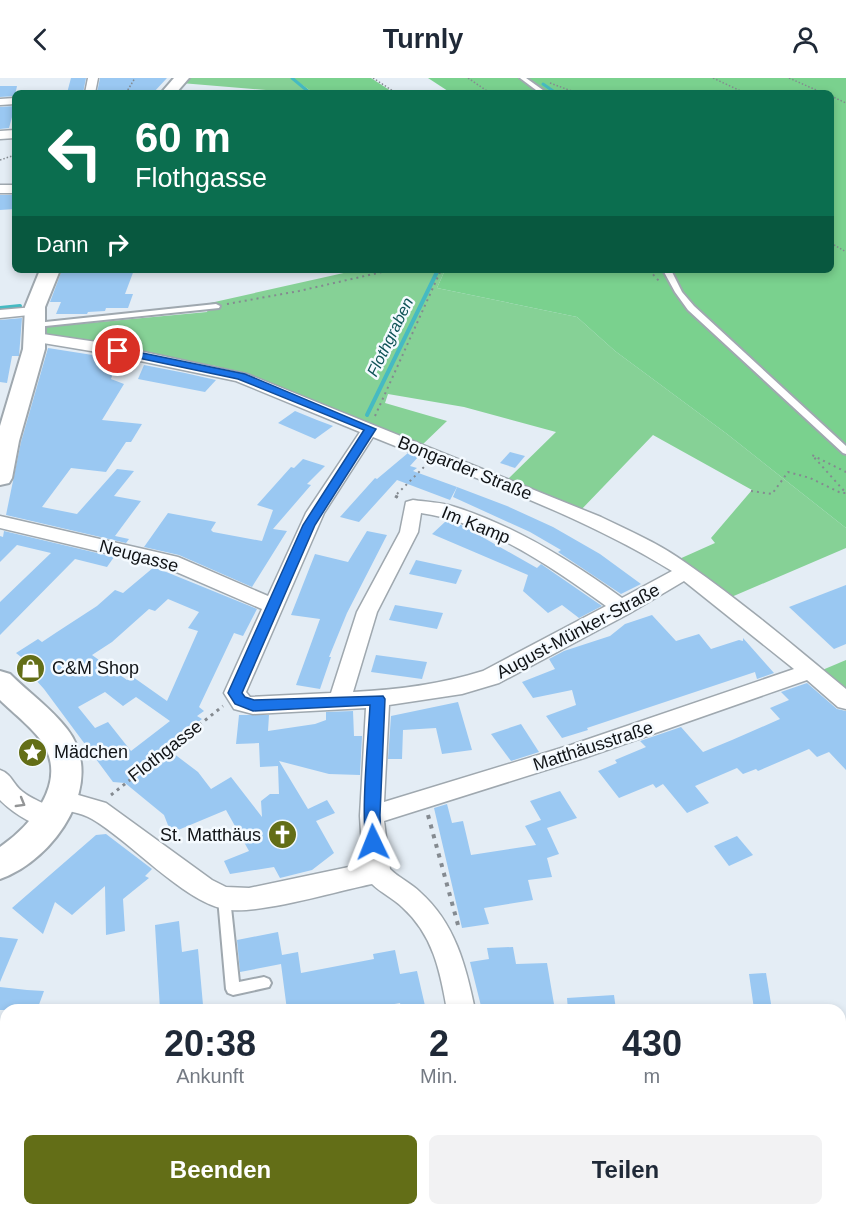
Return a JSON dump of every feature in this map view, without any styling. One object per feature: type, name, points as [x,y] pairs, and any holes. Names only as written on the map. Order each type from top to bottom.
[{"type":"street","points":[[171,90],[182,78]]},
{"type":"street","points":[[0,478],[35,325],[38,295],[49,273]]},
{"type":"street","name":"Bongarder Straße","points":[[0,314],[97,347],[234,375],[608,528],[656,552],[686,572],[846,701]]},
{"type":"street","points":[[370,429],[315,513],[236,687],[236,696],[243,703],[253,706],[378,699],[372,815],[374,856],[378,872],[383,879],[417,904],[445,943],[453,964],[460,1004]]},
{"type":"street","points":[[342,701],[342,689],[367,612],[409,532],[413,506]]},
{"type":"street","name":"Im Kamp","points":[[413,506],[449,511],[530,548],[568,569],[623,608]]},
{"type":"street","name":"Neugasse","points":[[0,522],[176,563],[273,606]]},
{"type":"street","name":"August-Münker-Straße","points":[[378,699],[462,686],[491,677],[623,608],[686,572]]},
{"type":"street","name":"Matthäusstraße","points":[[372,815],[587,749],[811,671]]},
{"type":"street","points":[[0,865],[30,843],[56,809],[67,769],[60,743],[51,731],[2,689]]},
{"type":"street","points":[[0,779],[5,790],[12,797],[56,809],[98,810],[203,888],[224,898],[249,899],[378,872]]},
{"type":"lane","points":[[523,78],[540,90]]},
{"type":"lane","points":[[669,273],[683,298],[701,317],[846,451]]},
{"type":"lane","points":[[35,325],[216,306]]},
{"type":"lane","points":[[224,898],[233,989],[264,983]]},
{"type":"path","points":[[373,78],[391,90]]},
{"type":"path","points":[[468,78],[486,90]]},
{"type":"path","points":[[713,78],[739,90]]},
{"type":"path","points":[[789,78],[816,90]]},
{"type":"path","points":[[216,306],[299,291],[378,273]]},
{"type":"path","points":[[370,429],[397,364],[440,273]]},
{"type":"path","points":[[751,491],[772,494],[788,472],[810,478],[843,494],[846,493],[812,455],[846,472]]},
{"type":"path","points":[[413,506],[395,496],[435,456]]},
{"type":"path","name":"Flothgasse","points":[[98,810],[130,779],[236,696]]},
{"type":"path","points":[[424,799],[459,929],[453,964]]},
{"type":"green space","points":[[185,78],[292,78],[310,90],[266,90],[181,83]]},
{"type":"green space","points":[[292,78],[371,78],[389,90],[310,90]]},
{"type":"green space","points":[[428,78],[520,78],[536,90],[446,90]]},
{"type":"green space","points":[[527,78],[846,78],[846,445],[700,312],[678,285],[672,273],[834,273],[834,90],[544,90]]},
{"type":"green space","points":[[344,273],[444,273],[437,288],[577,317],[615,351],[727,434],[846,528],[846,548],[729,598],[677,560],[715,543],[711,538],[752,490],[653,435],[579,512],[506,481],[556,432],[464,407],[388,394],[385,403],[447,421],[421,446],[251,377],[216,366],[47,336],[46,327],[207,312],[210,303]]},
{"type":"green space","points":[[444,273],[664,273],[676,296],[693,316],[846,456],[846,528],[727,434],[615,351],[577,317],[437,288]]},
{"type":"green space","points":[[846,660],[846,694],[820,671]]},
{"type":"building","points":[[71,78],[86,78],[84,90],[68,90]]},
{"type":"building","points":[[100,78],[167,78],[156,90],[98,90]]},
{"type":"building","points":[[0,86],[17,86],[16,90],[12,90],[12,96],[0,97]]},
{"type":"building","points":[[12,106],[9,128],[0,129],[0,107]]},
{"type":"building","points":[[0,195],[12,195],[12,209],[0,210]]},
{"type":"building","points":[[61,273],[133,273],[125,294],[133,294],[128,308],[106,308],[105,311],[88,312],[87,314],[56,314],[61,302],[50,302]]},
{"type":"building","points":[[22,318],[19,356],[12,356],[7,383],[0,382],[0,320]]},
{"type":"building","points":[[48,348],[118,359],[111,379],[124,384],[102,420],[142,424],[131,442],[126,442],[106,472],[71,468],[42,507],[77,514],[117,469],[134,471],[114,496],[141,501],[115,536],[129,539],[126,543],[6,515],[21,442]]},
{"type":"building","points":[[144,365],[216,380],[205,392],[138,379]]},
{"type":"building","points":[[295,411],[333,426],[315,439],[278,423]]},
{"type":"building","points":[[510,452],[525,456],[515,468],[500,463]]},
{"type":"building","points":[[408,453],[418,457],[410,466],[417,468],[413,471],[457,487],[450,500],[397,480],[359,522],[340,517],[375,478],[377,479]]},
{"type":"building","points":[[303,459],[325,466],[307,484],[311,485],[273,529],[287,531],[252,587],[179,555],[144,547],[168,513],[216,522],[211,530],[213,532],[262,541],[273,510],[257,505],[291,467],[294,468]]},
{"type":"building","points":[[457,487],[553,527],[600,554],[641,584],[621,594],[558,552],[561,550],[530,532],[453,497]]},
{"type":"building","points":[[446,521],[461,525],[537,568],[541,564],[602,606],[579,618],[562,605],[548,613],[523,591],[528,575],[432,534]]},
{"type":"building","points":[[4,531],[114,557],[107,567],[75,559],[0,635],[0,602],[51,553],[17,545],[0,562],[0,536],[3,537]]},
{"type":"building","points":[[367,531],[387,535],[347,613],[329,657],[331,657],[320,689],[296,685],[320,619],[291,615],[315,554],[348,562]]},
{"type":"building","points":[[416,560],[462,570],[456,584],[409,574]]},
{"type":"building","points":[[154,567],[257,609],[243,636],[234,633],[199,707],[204,711],[197,716],[202,719],[165,747],[198,772],[211,789],[231,777],[262,817],[261,801],[270,794],[279,794],[278,766],[260,767],[259,743],[236,744],[239,715],[269,715],[268,731],[315,724],[326,720],[326,712],[353,711],[354,736],[362,736],[360,775],[329,774],[279,761],[308,809],[327,800],[335,813],[316,821],[334,853],[312,870],[280,878],[274,867],[230,874],[224,861],[249,851],[226,810],[171,833],[164,815],[125,783],[113,782],[44,689],[25,668],[30,664],[16,653],[38,639],[42,642],[97,606],[115,590],[123,593]],"holes":[[[168,599],[199,612],[188,628],[198,631],[167,701],[133,677],[127,680],[92,655],[112,642],[149,609],[155,611]],[[105,692],[123,706],[136,697],[170,721],[131,751],[108,722],[95,728],[78,707]]]},
{"type":"building","points":[[846,585],[846,644],[834,649],[789,607]]},
{"type":"building","points":[[395,605],[443,613],[437,629],[389,620]]},
{"type":"building","points":[[652,615],[676,641],[699,634],[711,649],[739,640],[743,641],[743,638],[774,673],[757,679],[755,672],[562,738],[546,716],[576,705],[572,690],[533,698],[522,682],[555,669],[549,659],[564,651],[610,636],[625,624]]},
{"type":"building","points":[[376,655],[427,662],[422,679],[371,672]]},
{"type":"building","points":[[807,683],[837,709],[846,711],[846,770],[829,752],[817,757],[809,749],[758,771],[756,769],[743,774],[737,768],[695,786],[709,803],[687,813],[663,784],[656,788],[653,784],[619,798],[598,771],[617,763],[615,760],[646,747],[640,741],[681,727],[703,752],[732,740],[780,719],[770,708],[789,700],[781,692]]},
{"type":"building","points":[[458,702],[472,750],[442,754],[436,728],[403,730],[402,759],[388,759],[391,716]]},
{"type":"building","points":[[521,724],[539,752],[511,761],[491,734]]},
{"type":"building","points":[[560,791],[577,818],[547,828],[559,854],[547,858],[552,877],[528,880],[533,900],[484,908],[489,924],[462,928],[434,808],[447,804],[452,823],[463,821],[471,855],[536,845],[525,826],[541,820],[530,801]]},
{"type":"building","points":[[106,834],[152,869],[145,876],[149,878],[123,899],[125,931],[106,935],[105,886],[72,915],[55,902],[43,934],[12,908],[96,835]]},
{"type":"building","points":[[737,836],[753,855],[729,866],[714,846]]},
{"type":"building","points":[[179,921],[182,952],[198,949],[203,1004],[160,1004],[155,925]]},
{"type":"building","points":[[278,932],[282,955],[298,952],[301,973],[374,959],[373,954],[395,950],[400,974],[417,971],[425,1004],[286,1004],[281,964],[240,972],[237,940]]},
{"type":"building","points":[[0,937],[18,939],[0,982]]},
{"type":"building","points":[[513,947],[516,964],[547,963],[554,1004],[480,1004],[470,962],[489,959],[487,948]]},
{"type":"building","points":[[766,973],[771,1004],[753,1004],[749,974]]},
{"type":"building","points":[[0,987],[44,991],[39,1004],[0,1004]]},
{"type":"building","points":[[614,995],[615,1004],[568,1004],[567,998]]},
{"type":"waterway","name":"Flothgraben","points":[[292,78],[306,90]]},
{"type":"waterway","points":[[543,84],[552,90]]},
{"type":"waterway","name":"Flothgraben","points":[[367,415],[437,273]]},
{"type":"waterway","points":[[0,308],[20,306]]},
{"type":"place","name":"C&M Shop","points":[[31,668]]},
{"type":"place","name":"Mädchen","points":[[33,752]]},
{"type":"place","name":"St. Matthäus","points":[[282,835]]},
{"type":"route","points":[[118,351],[241,377],[370,429],[321,502],[309,525],[235,693],[240,701],[253,706],[378,699],[372,815],[373,842]]}]
